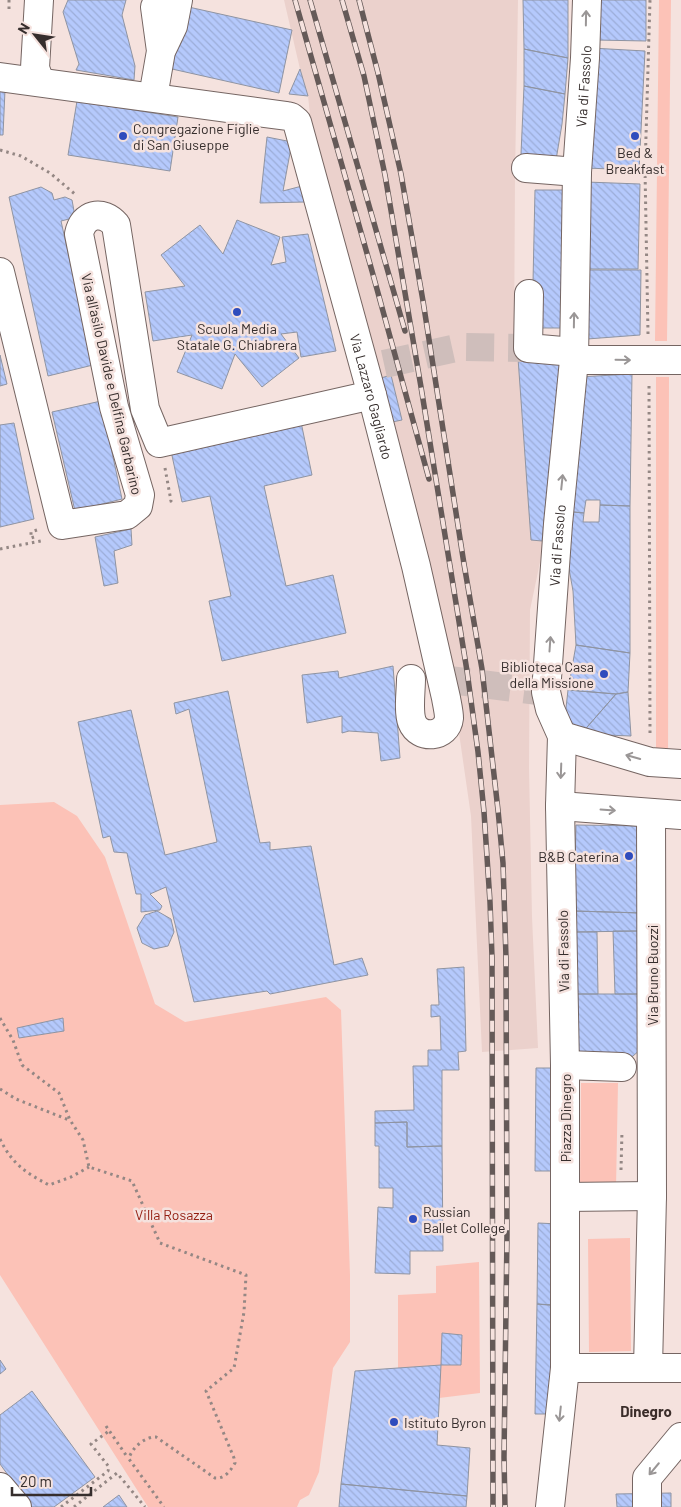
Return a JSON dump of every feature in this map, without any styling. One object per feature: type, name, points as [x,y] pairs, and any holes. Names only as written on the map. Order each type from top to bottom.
[{"type":"street","points":[[40,0],[35,68],[40,82]]},
{"type":"street","name":"Via di Fassolo","points":[[565,1065],[560,806],[562,736],[550,709],[546,692],[558,524],[574,356],[577,172],[587,0]]},
{"type":"street","points":[[0,77],[152,97],[161,51],[167,3]]},
{"type":"street","name":"Via Lazzaro Gagliardo","points":[[152,97],[287,116],[294,118],[299,127],[374,376],[449,718],[446,726],[439,732],[423,733],[416,728],[412,721],[412,679]]},
{"type":"street","points":[[526,168],[577,172]]},
{"type":"street","name":"Via all'asilo Davide e Delfina Garbarino","points":[[50,533],[127,515],[138,506],[140,496],[114,407],[79,234],[81,225],[87,218],[103,216],[116,225],[145,409],[160,444],[374,376]]},
{"type":"street","points":[[0,272],[50,533]]},
{"type":"street","points":[[530,294],[528,348],[574,356],[681,360]]},
{"type":"street","points":[[562,736],[650,762],[681,764]]},
{"type":"street","points":[[560,806],[681,815]]},
{"type":"street","name":"Via Bruno Buozzi","points":[[651,813],[636,1067],[652,1138],[652,1196]]},
{"type":"street","name":"Piazza Dinegro","points":[[550,1507],[564,1367],[565,1065],[636,1067]]},
{"type":"street","points":[[564,1197],[652,1196],[648,1368]]},
{"type":"street","points":[[564,1367],[681,1368]]},
{"type":"street","points":[[647,1507],[647,1478],[681,1437]]},
{"type":"street","points":[[0,1487],[17,1507]]},
{"type":"path","points":[[0,150],[21,156],[50,173],[79,197],[87,218]]},
{"type":"path","points":[[31,532],[50,533],[31,538],[31,532]]},
{"type":"path","points":[[0,549],[50,533]]},
{"type":"path","points":[[0,1018],[13,1040],[22,1065],[59,1093],[70,1120],[84,1140],[89,1168]]},
{"type":"path","points":[[0,1089],[16,1100],[70,1120]]},
{"type":"path","points":[[621,1196],[622,1130]]},
{"type":"path","points":[[0,1139],[6,1153],[22,1170],[49,1185],[89,1168],[132,1181],[160,1243],[246,1276],[244,1312],[234,1368],[206,1391],[234,1458],[235,1463],[232,1468],[220,1479],[215,1478],[153,1436],[147,1438],[134,1450],[129,1455],[129,1459]]},
{"type":"path","points":[[106,1426],[164,1507]]},
{"type":"path","points":[[61,1507],[108,1471],[109,1467],[91,1444],[109,1430]]},
{"type":"path","points":[[74,1507],[117,1473],[145,1507]]},
{"type":"shaded area","points":[[284,0],[518,0],[514,356],[560,360],[544,543],[530,610],[529,768],[532,917],[538,1048],[482,1052],[471,816],[446,643],[310,115],[308,96]]},
{"type":"green space","points":[[659,0],[671,0],[667,341],[655,341]]},
{"type":"green space","points":[[656,377],[669,377],[668,759],[656,758]]},
{"type":"green space","name":"Villa Rosazza","points":[[54,802],[77,816],[105,857],[155,1004],[185,1022],[326,997],[341,1010],[350,1275],[350,1342],[333,1368],[319,1472],[309,1495],[300,1500],[297,1507],[148,1507],[0,1275],[0,805]]},
{"type":"green space","points":[[581,1083],[618,1083],[616,1188],[580,1187]]},
{"type":"green space","points":[[630,1238],[631,1351],[589,1352],[588,1239]]},
{"type":"green space","points":[[479,1262],[480,1393],[439,1398],[440,1365],[398,1368],[398,1295],[436,1293],[436,1266]]},
{"type":"building","points":[[68,0],[126,0],[122,15],[135,66],[134,80],[76,70],[79,64],[63,12]]},
{"type":"building","points":[[523,0],[568,0],[568,58],[524,49]]},
{"type":"building","points":[[596,0],[646,0],[646,41],[596,40]]},
{"type":"building","points":[[184,6],[292,30],[279,93],[172,69]]},
{"type":"building","points":[[591,48],[645,51],[639,170],[585,168]]},
{"type":"building","points":[[524,49],[568,58],[565,94],[524,86]]},
{"type":"building","points":[[300,69],[308,96],[289,94]]},
{"type":"building","points":[[524,86],[565,94],[555,166],[521,154]]},
{"type":"building","points":[[0,90],[5,90],[3,135],[0,135]]},
{"type":"building","name":"Congregazione Figlie di San Giuseppe","points":[[77,101],[178,117],[170,171],[68,155]]},
{"type":"building","points":[[267,137],[292,142],[283,191],[302,186],[305,202],[260,203]]},
{"type":"building","points":[[586,182],[640,184],[638,269],[584,269]]},
{"type":"building","points":[[41,187],[52,193],[54,200],[65,197],[72,200],[74,211],[69,219],[61,221],[93,365],[48,376],[9,197]]},
{"type":"building","points":[[535,190],[565,190],[563,328],[532,328]]},
{"type":"building","name":"Scuola Media Statale G. Chiabrera","points":[[237,220],[280,237],[271,265],[286,262],[282,237],[308,234],[336,351],[301,357],[297,332],[281,334],[299,358],[262,387],[235,354],[222,389],[177,372],[192,335],[153,341],[145,292],[185,286],[161,255],[200,225],[223,254]]},
{"type":"building","points":[[581,270],[641,270],[640,335],[587,339]]},
{"type":"building","points":[[0,355],[7,384],[0,386]]},
{"type":"building","points":[[518,358],[560,361],[542,541],[531,540]]},
{"type":"building","points":[[632,374],[630,506],[600,505],[600,500],[586,500],[584,513],[563,511],[578,377]]},
{"type":"building","points":[[391,375],[402,420],[392,422],[381,378]]},
{"type":"building","points":[[101,401],[122,499],[75,511],[52,412]]},
{"type":"building","points":[[301,422],[312,475],[264,486],[286,586],[333,575],[346,633],[222,661],[209,601],[231,596],[210,496],[182,502],[171,451]]},
{"type":"building","points":[[14,423],[34,519],[0,527],[0,425]]},
{"type":"building","points":[[600,505],[630,506],[630,653],[576,645],[573,591],[561,523],[563,511],[584,513],[583,522],[599,522]]},
{"type":"building","points":[[131,529],[132,545],[114,551],[118,583],[104,586],[95,537]]},
{"type":"building","points":[[576,645],[630,653],[628,692],[616,694],[568,690]]},
{"type":"building","points":[[393,666],[400,758],[381,761],[378,733],[349,731],[342,733],[342,716],[307,723],[302,675],[338,671],[339,678]]},
{"type":"building","points":[[568,690],[616,694],[581,734],[564,726]]},
{"type":"building","points":[[228,691],[260,843],[270,842],[270,850],[311,846],[334,965],[362,958],[368,975],[270,994],[267,991],[194,1002],[166,887],[150,894],[162,906],[160,910],[141,912],[141,894],[136,894],[127,853],[114,852],[110,836],[103,838],[78,722],[131,710],[165,855],[217,842],[189,709],[176,714],[174,703]]},
{"type":"building","points":[[628,692],[631,736],[581,734],[616,694]]},
{"type":"building","points":[[576,825],[644,826],[642,913],[574,911]]},
{"type":"building","points":[[157,911],[171,919],[174,932],[168,946],[154,949],[142,943],[137,928],[145,915]]},
{"type":"building","points":[[574,911],[642,913],[640,931],[571,932]]},
{"type":"building","points":[[613,931],[640,931],[640,994],[615,994]]},
{"type":"building","points":[[571,932],[597,932],[598,994],[572,994]]},
{"type":"building","points":[[464,967],[466,1051],[458,1052],[459,1070],[442,1070],[442,1146],[407,1147],[407,1122],[375,1123],[375,1111],[414,1110],[413,1066],[428,1066],[428,1050],[441,1050],[440,1016],[431,1017],[431,1005],[439,1005],[437,969]]},
{"type":"building","points":[[572,994],[640,994],[641,1049],[633,1056],[620,1061],[583,1054],[575,1046]]},
{"type":"building","points":[[63,1018],[64,1031],[19,1038],[17,1028]]},
{"type":"building","points":[[536,1068],[555,1068],[555,1171],[535,1171]]},
{"type":"building","points":[[407,1122],[407,1147],[442,1146],[443,1251],[410,1251],[410,1274],[375,1273],[378,1207],[393,1208],[393,1188],[379,1188],[379,1146],[375,1146],[375,1123]]},
{"type":"building","points":[[538,1223],[559,1224],[556,1305],[537,1304]]},
{"type":"building","points":[[537,1304],[558,1306],[548,1414],[535,1414]]},
{"type":"building","points":[[442,1333],[462,1335],[461,1365],[441,1365]]},
{"type":"building","points":[[0,1360],[6,1369],[0,1374]]},
{"type":"building","name":"Istituto Byron","points":[[441,1365],[437,1445],[470,1448],[467,1496],[341,1484],[355,1371]]},
{"type":"building","points":[[32,1391],[95,1477],[54,1507],[31,1507],[0,1464],[0,1415]]},
{"type":"building","points":[[341,1484],[467,1496],[466,1507],[339,1507]]},
{"type":"building","points":[[671,1493],[671,1507],[617,1507],[616,1494]]},
{"type":"building","points":[[119,1495],[127,1507],[103,1507]]},
{"type":"tunnel","points":[[384,364],[461,347],[528,348]]},
{"type":"tunnel","points":[[441,679],[546,692]]},
{"type":"railway","points":[[295,0],[429,479]]},
{"type":"railway","points":[[310,0],[405,331]]},
{"type":"railway","points":[[342,0],[364,76],[385,175],[467,671],[478,752],[484,812],[492,957],[493,1507]]},
{"type":"railway","points":[[359,0],[401,174],[423,301],[482,669],[498,810],[503,863],[506,958],[507,1234],[505,1507]]},
{"type":"place","name":"Congregazione Figlie di San Giuseppe","points":[[123,136]]},
{"type":"place","name":"Bed & Breakfast","points":[[635,136]]},
{"type":"place","name":"Scuola Media Statale G. Chiabrera","points":[[237,312]]},
{"type":"place","name":"Biblioteca Casa della Missione","points":[[604,674]]},
{"type":"place","name":"B&B Caterina","points":[[629,856]]},
{"type":"place","name":"Russian Ballet College","points":[[413,1219]]},
{"type":"place","name":"Istituto Byron","points":[[394,1422]]},
{"type":"district","name":"Dinegro","points":[[646,1411]]}]
